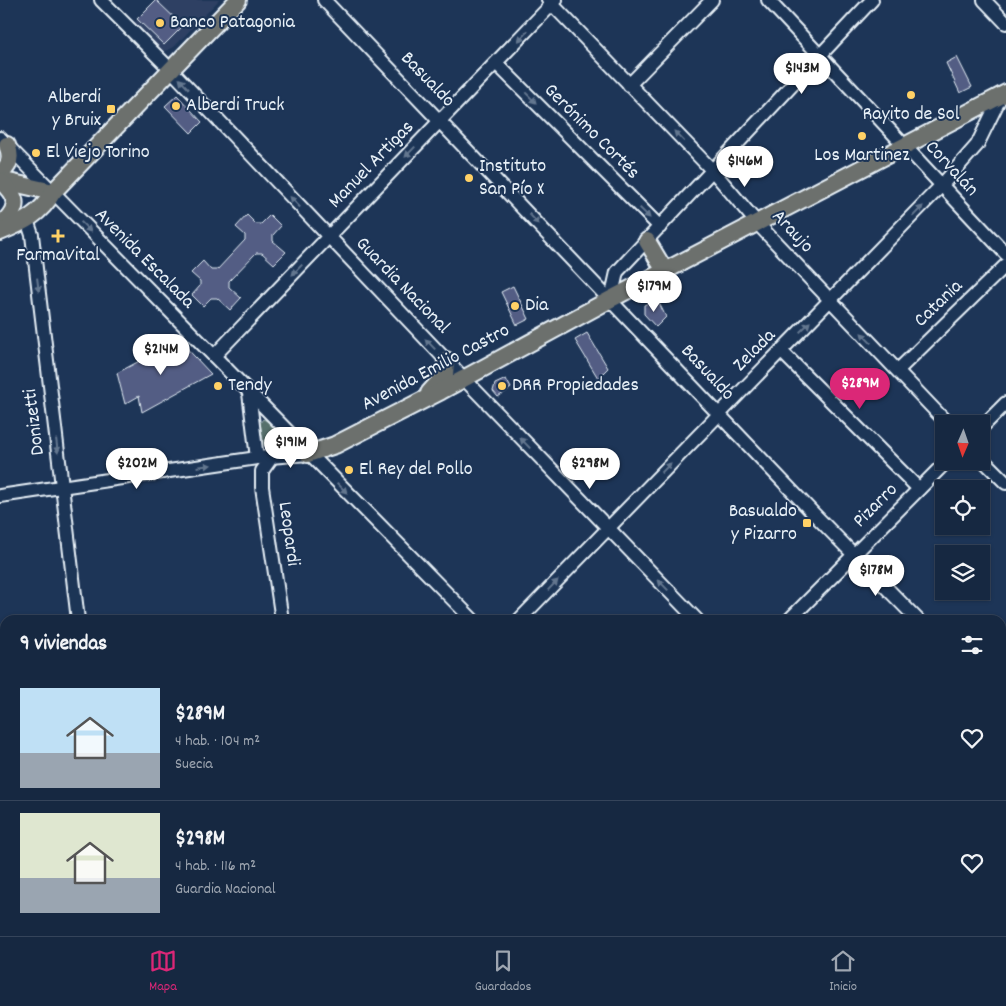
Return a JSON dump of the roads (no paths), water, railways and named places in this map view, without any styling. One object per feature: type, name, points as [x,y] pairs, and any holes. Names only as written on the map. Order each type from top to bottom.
[{"type":"main road","points":[[0,232],[26,220],[44,207],[53,192],[238,0]]},
{"type":"main road","name":"Avenida Emilio Castro","points":[[308,454],[335,445],[464,379],[611,299],[1003,94]]},
{"type":"main road","points":[[0,174],[7,168],[10,160],[4,142]]},
{"type":"main road","points":[[0,180],[53,192]]},
{"type":"main road","points":[[0,180],[12,193],[15,207],[12,214],[0,226]]},
{"type":"main road","points":[[647,241],[665,271]]},
{"type":"main road","points":[[420,401],[442,381],[446,369],[446,360]]},
{"type":"street","name":"Guardia Nacional","points":[[101,0],[171,70],[464,379],[692,615]]},
{"type":"street","name":"Basualdo","points":[[324,0],[913,615]]},
{"type":"street","points":[[629,86],[712,0]]},
{"type":"street","name":"Corvalán","points":[[768,0],[821,54],[904,146],[1006,254]]},
{"type":"street","points":[[611,299],[617,272],[872,0]]},
{"type":"street","points":[[985,0],[1006,23]]},
{"type":"street","name":"Manuel Artigas","points":[[214,356],[496,63],[552,1]]},
{"type":"street","name":"Araujo","points":[[552,1],[629,86],[713,171],[757,223],[940,415]]},
{"type":"street","name":"Gerónimo Cortés","points":[[496,63],[660,227]]},
{"type":"street","name":"Zelada","points":[[524,615],[941,186],[977,144],[1003,94]]},
{"type":"street","name":"Avenida Escalada","points":[[4,142],[468,615]]},
{"type":"street","name":"Donizetti","points":[[26,220],[32,235],[77,615]]},
{"type":"street","name":"Catania","points":[[898,370],[1006,265]]},
{"type":"street","points":[[782,351],[919,489]]},
{"type":"street","points":[[249,393],[257,458]]},
{"type":"street","points":[[990,419],[1006,403]]},
{"type":"street","points":[[0,496],[257,458],[308,454]]},
{"type":"street","name":"Leopardi","points":[[272,457],[262,471],[262,487],[281,615]]},
{"type":"street","points":[[990,467],[1006,482]]},
{"type":"street","name":"Pizarro","points":[[794,615],[938,470]]},
{"type":"place","name":"Banco Patagonia","points":[[160,23]]},
{"type":"place","name":"Rayito de Sol","points":[[911,95]]},
{"type":"place","name":"Alberdi Truck","points":[[176,106]]},
{"type":"place","name":"Alberdi y Bruix","points":[[111,109]]},
{"type":"place","name":"Los Martinez","points":[[862,136]]},
{"type":"place","name":"El Viejo Torino","points":[[36,153]]},
{"type":"place","name":"Instituto San Pío X","points":[[469,178]]},
{"type":"place","name":"FarmaVital","points":[[58,236]]},
{"type":"place","name":"Dia","points":[[515,306]]},
{"type":"place","name":"Tendy","points":[[218,386]]},
{"type":"place","name":"DRR Propiedades","points":[[502,386]]},
{"type":"place","name":"El Rey del Pollo","points":[[349,470]]},
{"type":"place","name":"Basualdo y Pizarro","points":[[807,523]]}]
